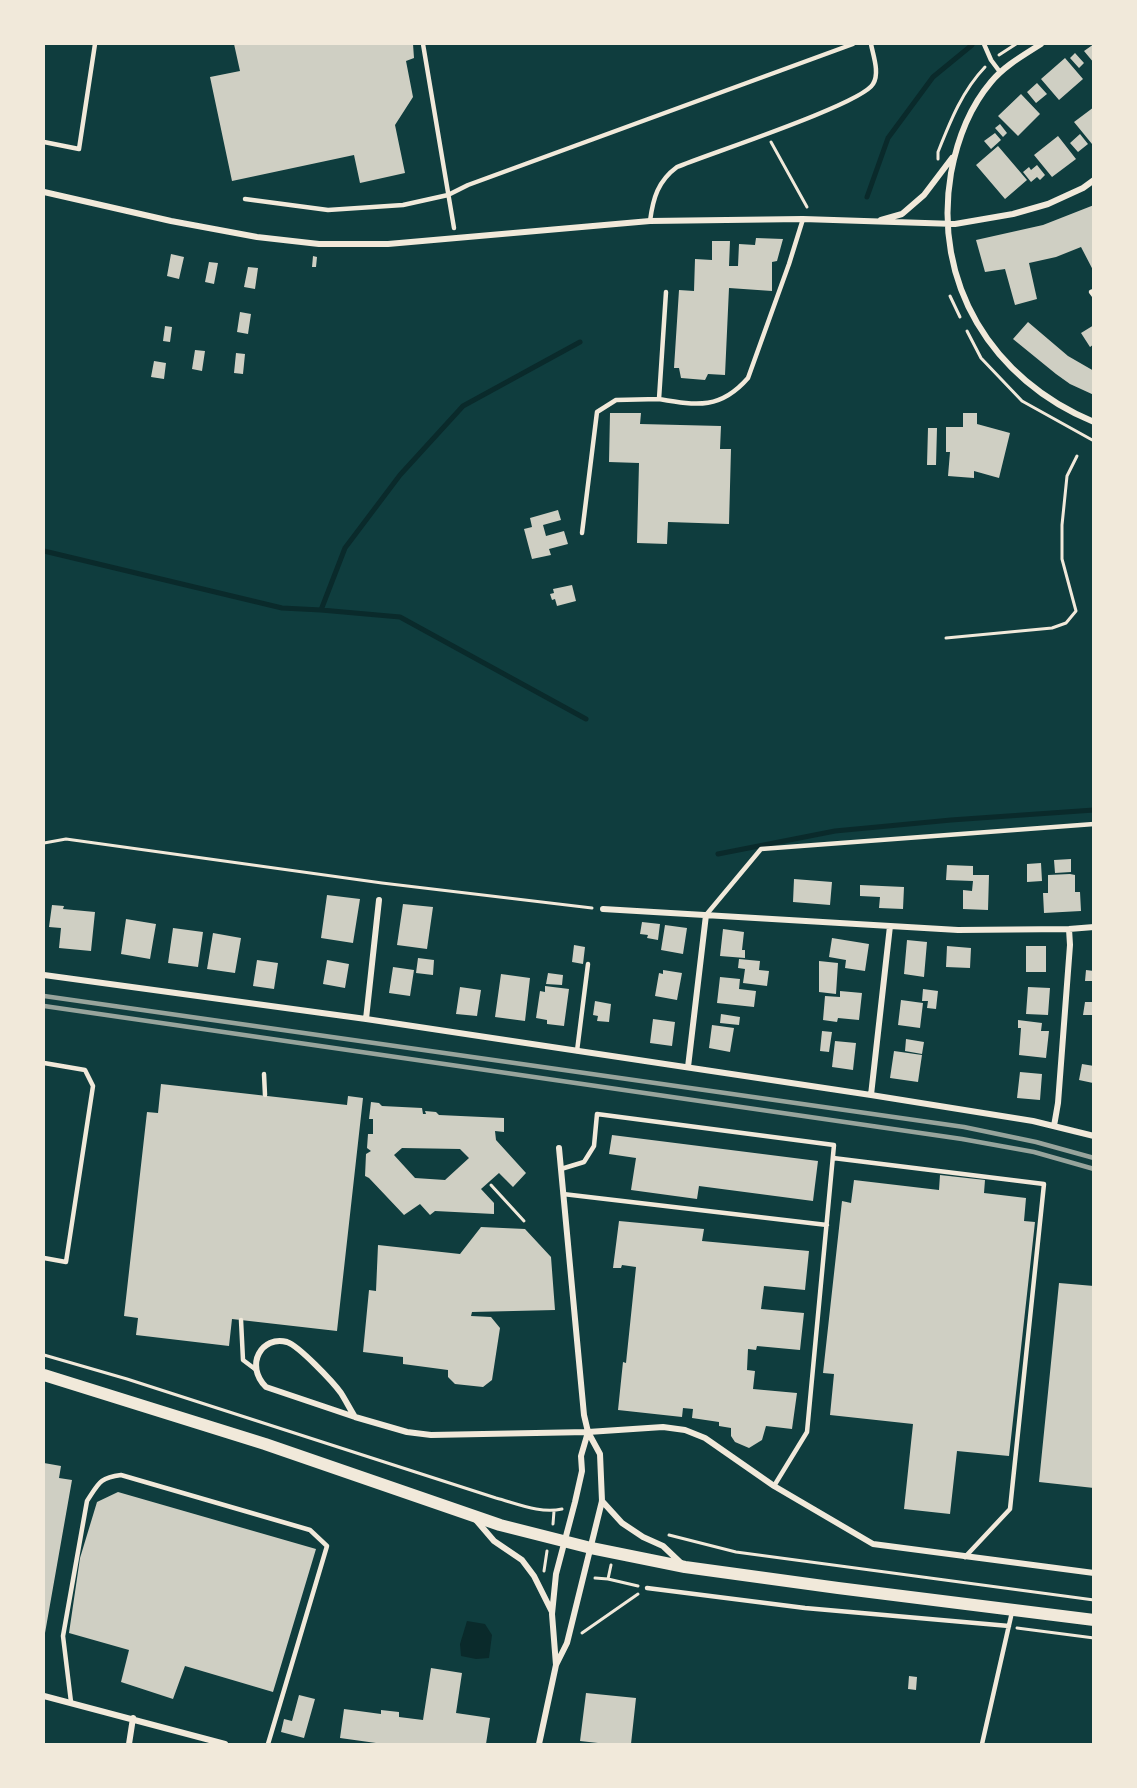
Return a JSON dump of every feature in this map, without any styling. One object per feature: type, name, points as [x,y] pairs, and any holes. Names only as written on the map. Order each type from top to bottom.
[{"type":"main road","points":[[44,1375],[255,1441],[472,1515],[564,1542],[685,1567],[1094,1620]]},
{"type":"street","points":[[1041,44],[1000,72],[974,106],[954,155],[948,188],[949,249],[963,299],[981,330],[1001,356],[1036,389],[1061,406],[1094,422]]},
{"type":"street","points":[[876,221],[902,214],[910,208],[924,195],[954,155]]},
{"type":"street","points":[[44,192],[257,237],[320,244],[388,244],[650,221],[803,219],[948,224],[1029,210],[1065,197],[1094,180]]},
{"type":"street","points":[[366,1019],[379,900]]},
{"type":"street","points":[[603,909],[958,930],[1094,927]]},
{"type":"street","points":[[688,1067],[706,915]]},
{"type":"street","points":[[872,1095],[890,927]]},
{"type":"street","points":[[1054,1126],[1058,1103],[1070,929]]},
{"type":"street","points":[[44,975],[366,1019],[872,1095],[1054,1126],[1094,1136]]},
{"type":"street","points":[[539,1744],[556,1665],[567,1643],[602,1500],[600,1454],[588,1432],[584,1415],[559,1148]]},
{"type":"street","points":[[355,1417],[340,1392],[296,1346],[284,1341],[273,1343],[263,1348],[256,1357],[255,1370],[258,1379],[266,1387],[381,1426],[431,1435],[588,1432],[663,1427],[686,1430],[705,1438],[774,1486],[873,1545],[1094,1574]]},
{"type":"street","points":[[556,1665],[552,1614],[556,1574],[582,1471],[582,1456],[588,1432]]},
{"type":"street","points":[[602,1500],[622,1523],[643,1537],[663,1545],[685,1567]]},
{"type":"street","points":[[472,1515],[494,1541],[522,1560],[534,1576],[552,1614]]},
{"type":"street","points":[[44,1696],[225,1744]]},
{"type":"street","points":[[129,1744],[133,1718]]},
{"type":"lane","points":[[44,142],[79,149],[95,44]]},
{"type":"lane","points":[[423,44],[454,228]]},
{"type":"lane","points":[[245,199],[328,210],[403,205],[447,195],[468,185],[853,44]]},
{"type":"lane","points":[[650,221],[651,207],[662,179],[677,167],[842,105],[873,86],[876,76],[871,44]]},
{"type":"lane","points":[[984,44],[991,60],[1000,72]]},
{"type":"lane","points":[[582,534],[597,412],[616,400],[659,399],[683,404],[717,402],[736,391],[747,378],[803,219]]},
{"type":"lane","points":[[1094,291],[1091,292],[1094,296]]},
{"type":"lane","points":[[659,399],[666,292]]},
{"type":"lane","points":[[706,915],[761,849],[1094,824]]},
{"type":"lane","points":[[577,1051],[588,964]]},
{"type":"lane","points":[[44,1064],[85,1070],[93,1086],[66,1262],[44,1258]]},
{"type":"lane","points":[[264,1074],[264,1095]]},
{"type":"lane","points":[[561,1169],[584,1162],[594,1146],[597,1114],[834,1145],[807,1432],[774,1486]]},
{"type":"lane","points":[[833,1158],[1044,1184],[1010,1509],[965,1557]]},
{"type":"lane","points":[[564,1194],[826,1225]]},
{"type":"lane","points":[[242,1320],[243,1360],[255,1370]]},
{"type":"lane","points":[[1015,1405],[1020,1410]]},
{"type":"lane","points":[[71,1702],[63,1636],[87,1501],[97,1485],[106,1477],[121,1475],[310,1530],[327,1546],[268,1744]]},
{"type":"lane","points":[[646,1587],[805,1608],[1009,1626]]},
{"type":"lane","points":[[982,1744],[1012,1609]]},
{"type":"path","points":[[766,133],[807,207]]},
{"type":"path","points":[[946,638],[1052,628],[1066,623],[1076,611],[1062,559],[1062,525],[1067,476],[1077,456]]},
{"type":"path","points":[[44,843],[66,839],[342,878],[603,909]]},
{"type":"path","points":[[490,1185],[524,1221]]},
{"type":"path","points":[[567,1643],[646,1587]]},
{"type":"path","points":[[1009,1626],[1094,1638]]},
{"type":"water","points":[[467,1621],[485,1624],[492,1635],[489,1658],[476,1659],[461,1656],[460,1644]]},
{"type":"building","points":[[234,44],[413,44],[414,58],[406,61],[413,97],[395,125],[405,173],[360,183],[354,155],[232,181],[210,77],[240,71]]},
{"type":"building","points":[[1094,44],[1094,63],[1084,51]]},
{"type":"building","points":[[1075,53],[1084,63],[1079,68],[1070,58]]},
{"type":"building","points":[[1065,58],[1083,79],[1059,100],[1041,79]]},
{"type":"building","points":[[1037,83],[1047,94],[1036,103],[1027,92]]},
{"type":"building","points":[[1021,94],[1040,114],[1018,136],[998,116]]},
{"type":"building","points":[[1094,107],[1094,143],[1092,144],[1074,122]]},
{"type":"building","points":[[1000,124],[1007,133],[1003,137],[995,128]]},
{"type":"building","points":[[995,133],[1001,140],[991,149],[984,141]]},
{"type":"building","points":[[1080,134],[1088,144],[1078,152],[1070,143]]},
{"type":"building","points":[[1058,136],[1076,159],[1052,177],[1034,155]]},
{"type":"building","points":[[998,146],[1027,180],[1005,199],[976,165]]},
{"type":"building","points":[[1037,165],[1045,175],[1040,180],[1037,177],[1031,182],[1023,172]]},
{"type":"building","points":[[1094,205],[1094,272],[1081,247],[1056,257],[1029,263],[1037,299],[1015,305],[1005,269],[985,272],[976,240],[1043,225]]},
{"type":"building","points":[[756,238],[783,239],[777,261],[772,262],[772,291],[729,288],[725,375],[708,374],[705,380],[681,378],[679,368],[674,368],[679,290],[694,291],[695,259],[712,260],[712,241],[730,241],[729,266],[738,266],[739,244],[755,245]]},
{"type":"building","points":[[171,254],[184,257],[179,279],[167,276]]},
{"type":"building","points":[[313,256],[317,257],[316,267],[312,267]]},
{"type":"building","points":[[209,262],[218,263],[214,284],[205,282]]},
{"type":"building","points":[[248,267],[258,268],[255,289],[244,287]]},
{"type":"building","points":[[240,312],[251,314],[248,334],[237,332]]},
{"type":"building","points":[[1028,322],[1068,356],[1094,371],[1094,395],[1070,384],[1013,339]]},
{"type":"building","points":[[1094,325],[1094,344],[1090,347],[1081,333]]},
{"type":"building","points":[[165,326],[172,327],[170,342],[163,341]]},
{"type":"building","points":[[195,350],[205,351],[202,371],[192,369]]},
{"type":"building","points":[[236,353],[245,354],[243,374],[234,373]]},
{"type":"building","points":[[154,361],[166,363],[164,379],[151,377]]},
{"type":"building","points":[[610,413],[641,413],[640,424],[721,426],[720,449],[731,449],[729,524],[668,522],[667,544],[637,543],[639,463],[609,462]]},
{"type":"building","points":[[963,413],[977,413],[977,424],[1010,433],[999,478],[974,471],[974,478],[948,476],[950,452],[946,452],[946,427],[963,427]]},
{"type":"building","points":[[928,428],[937,428],[936,465],[927,465]]},
{"type":"building","points":[[558,510],[561,520],[543,525],[546,536],[564,531],[568,544],[549,549],[551,555],[532,559],[524,529],[532,527],[530,518]]},
{"type":"building","points":[[572,585],[576,601],[557,606],[550,594],[554,593],[553,589]]},
{"type":"building","points":[[1071,859],[1071,872],[1055,873],[1054,860]]},
{"type":"building","points":[[1041,863],[1042,881],[1027,882],[1027,864]]},
{"type":"building","points":[[947,865],[973,866],[973,875],[989,875],[988,910],[963,909],[963,890],[972,891],[973,881],[946,880]]},
{"type":"building","points":[[1048,875],[1075,875],[1075,892],[1080,892],[1081,911],[1044,913],[1043,893],[1048,893]]},
{"type":"building","points":[[794,879],[832,882],[830,905],[793,902]]},
{"type":"building","points":[[860,885],[904,887],[903,909],[879,908],[880,897],[860,896]]},
{"type":"building","points":[[327,895],[360,899],[353,943],[321,938]]},
{"type":"building","points":[[403,904],[433,907],[427,949],[397,945]]},
{"type":"building","points":[[52,905],[64,906],[63,909],[95,912],[91,951],[59,948],[61,928],[49,927]]},
{"type":"building","points":[[126,919],[156,924],[150,959],[121,954]]},
{"type":"building","points":[[642,922],[660,924],[658,940],[640,934]]},
{"type":"building","points":[[665,925],[687,928],[683,954],[661,950]]},
{"type":"building","points":[[173,928],[203,932],[198,967],[168,963]]},
{"type":"building","points":[[723,929],[744,932],[742,950],[745,950],[745,958],[720,956]]},
{"type":"building","points":[[213,933],[241,938],[235,973],[207,969]]},
{"type":"building","points":[[832,938],[869,944],[865,971],[845,968],[846,960],[829,957]]},
{"type":"building","points":[[907,940],[927,942],[924,977],[904,974]]},
{"type":"building","points":[[574,945],[585,947],[583,964],[572,962]]},
{"type":"building","points":[[947,946],[971,948],[970,968],[946,967]]},
{"type":"building","points":[[1026,946],[1046,946],[1046,972],[1026,972]]},
{"type":"building","points":[[418,958],[434,960],[433,975],[416,973]]},
{"type":"building","points":[[739,959],[760,961],[759,970],[769,971],[767,986],[743,983],[745,969],[738,968]]},
{"type":"building","points":[[257,960],[278,963],[274,989],[253,986]]},
{"type":"building","points":[[327,960],[349,964],[345,988],[323,984]]},
{"type":"building","points":[[819,961],[838,963],[836,994],[819,992]]},
{"type":"building","points":[[393,967],[414,970],[410,996],[389,993]]},
{"type":"building","points":[[663,970],[682,973],[677,1000],[655,996],[659,973],[663,974]]},
{"type":"building","points":[[1086,970],[1094,971],[1094,981],[1085,981]]},
{"type":"building","points":[[548,973],[563,975],[562,985],[546,984]]},
{"type":"building","points":[[501,974],[530,978],[525,1021],[495,1017]]},
{"type":"building","points":[[720,977],[740,979],[739,989],[756,991],[754,1007],[717,1003]]},
{"type":"building","points":[[545,986],[569,989],[564,1026],[547,1024],[547,1020],[536,1018],[540,991],[545,992]]},
{"type":"building","points":[[460,987],[481,990],[477,1016],[456,1014]]},
{"type":"building","points":[[1028,987],[1050,988],[1048,1015],[1026,1014]]},
{"type":"building","points":[[923,989],[938,991],[936,1009],[927,1008],[928,1001],[922,1001]]},
{"type":"building","points":[[840,991],[862,993],[859,1020],[838,1018],[837,1022],[823,1020],[825,996],[840,997]]},
{"type":"building","points":[[901,1000],[923,1003],[920,1028],[898,1025]]},
{"type":"building","points":[[595,1001],[611,1004],[609,1022],[597,1021],[598,1016],[593,1015]]},
{"type":"building","points":[[1085,1002],[1094,1002],[1094,1015],[1083,1015]]},
{"type":"building","points":[[721,1014],[740,1017],[739,1025],[720,1023]]},
{"type":"building","points":[[653,1019],[675,1022],[672,1046],[650,1043]]},
{"type":"building","points":[[1018,1020],[1042,1023],[1041,1031],[1049,1031],[1046,1058],[1019,1055],[1021,1028],[1018,1028]]},
{"type":"building","points":[[712,1025],[734,1028],[730,1052],[709,1048]]},
{"type":"building","points":[[822,1031],[832,1032],[829,1052],[820,1051]]},
{"type":"building","points":[[906,1039],[924,1042],[922,1054],[905,1051]]},
{"type":"building","points":[[835,1041],[856,1043],[853,1070],[832,1067]]},
{"type":"building","points":[[894,1051],[922,1055],[918,1082],[890,1078]]},
{"type":"building","points":[[1082,1064],[1094,1066],[1093,1083],[1079,1080]]},
{"type":"building","points":[[1020,1072],[1042,1074],[1040,1100],[1017,1098]]},
{"type":"building","points":[[161,1084],[347,1105],[348,1096],[363,1098],[337,1331],[232,1319],[229,1346],[136,1335],[138,1318],[124,1316],[147,1112],[158,1113]]},
{"type":"building","points":[[371,1102],[382,1106],[422,1108],[423,1114],[426,1114],[425,1111],[436,1112],[439,1115],[504,1118],[504,1132],[495,1131],[496,1140],[526,1173],[513,1187],[499,1173],[481,1189],[494,1203],[494,1214],[435,1211],[430,1215],[420,1204],[404,1215],[365,1176],[366,1154],[371,1151],[367,1148],[368,1134],[373,1134],[373,1119],[369,1119]],"holes":[[[402,1148],[460,1149],[469,1158],[445,1180],[415,1178],[394,1155]]]},
{"type":"building","points":[[612,1135],[818,1161],[813,1201],[699,1186],[697,1199],[631,1190],[636,1158],[609,1154]]},
{"type":"building","points":[[940,1175],[985,1180],[984,1193],[1026,1198],[1024,1221],[1035,1222],[1009,1456],[957,1451],[950,1514],[904,1509],[913,1424],[830,1415],[834,1374],[823,1373],[842,1201],[851,1203],[854,1180],[939,1190]]},
{"type":"building","points":[[619,1221],[704,1229],[702,1241],[809,1251],[805,1290],[764,1286],[761,1309],[804,1313],[800,1350],[757,1346],[756,1350],[748,1349],[747,1370],[755,1371],[753,1389],[797,1393],[792,1429],[766,1426],[762,1440],[749,1448],[735,1442],[731,1436],[731,1428],[719,1426],[719,1422],[692,1418],[693,1409],[683,1408],[682,1417],[618,1410],[623,1362],[626,1363],[636,1267],[622,1265],[621,1268],[613,1268]]},
{"type":"building","points":[[481,1227],[525,1229],[551,1257],[555,1310],[472,1312],[471,1316],[491,1317],[500,1328],[492,1380],[483,1387],[455,1384],[448,1377],[448,1370],[403,1364],[403,1357],[363,1352],[369,1290],[376,1291],[378,1245],[460,1254]]},
{"type":"building","points":[[1059,1283],[1094,1286],[1094,1488],[1039,1482]]},
{"type":"building","points":[[44,1463],[61,1466],[59,1478],[72,1480],[45,1633]]},
{"type":"building","points":[[118,1492],[316,1549],[273,1692],[185,1666],[173,1699],[121,1682],[129,1650],[69,1633],[80,1558],[97,1502]]},
{"type":"building","points":[[431,1668],[462,1673],[456,1713],[490,1718],[486,1744],[376,1744],[340,1738],[344,1709],[381,1714],[381,1710],[399,1712],[399,1717],[423,1720]]},
{"type":"building","points":[[909,1676],[917,1677],[916,1690],[908,1689]]},
{"type":"building","points":[[586,1693],[636,1698],[631,1744],[580,1741]]},
{"type":"building","points":[[299,1695],[315,1699],[304,1738],[281,1732],[284,1719],[292,1721]]},
{"type":"waterway","points":[[867,197],[888,138],[933,77],[972,45]]},
{"type":"waterway","points":[[580,342],[463,406],[400,475],[345,548],[321,610],[400,617],[586,719]]},
{"type":"waterway","points":[[44,551],[282,608],[321,610]]},
{"type":"waterway","points":[[718,854],[835,831],[1094,810]]},
{"type":"railway","points":[[44,996],[964,1127],[1036,1142],[1094,1158]]},
{"type":"railway","points":[[44,1006],[962,1139],[1034,1152],[1094,1169]]}]
